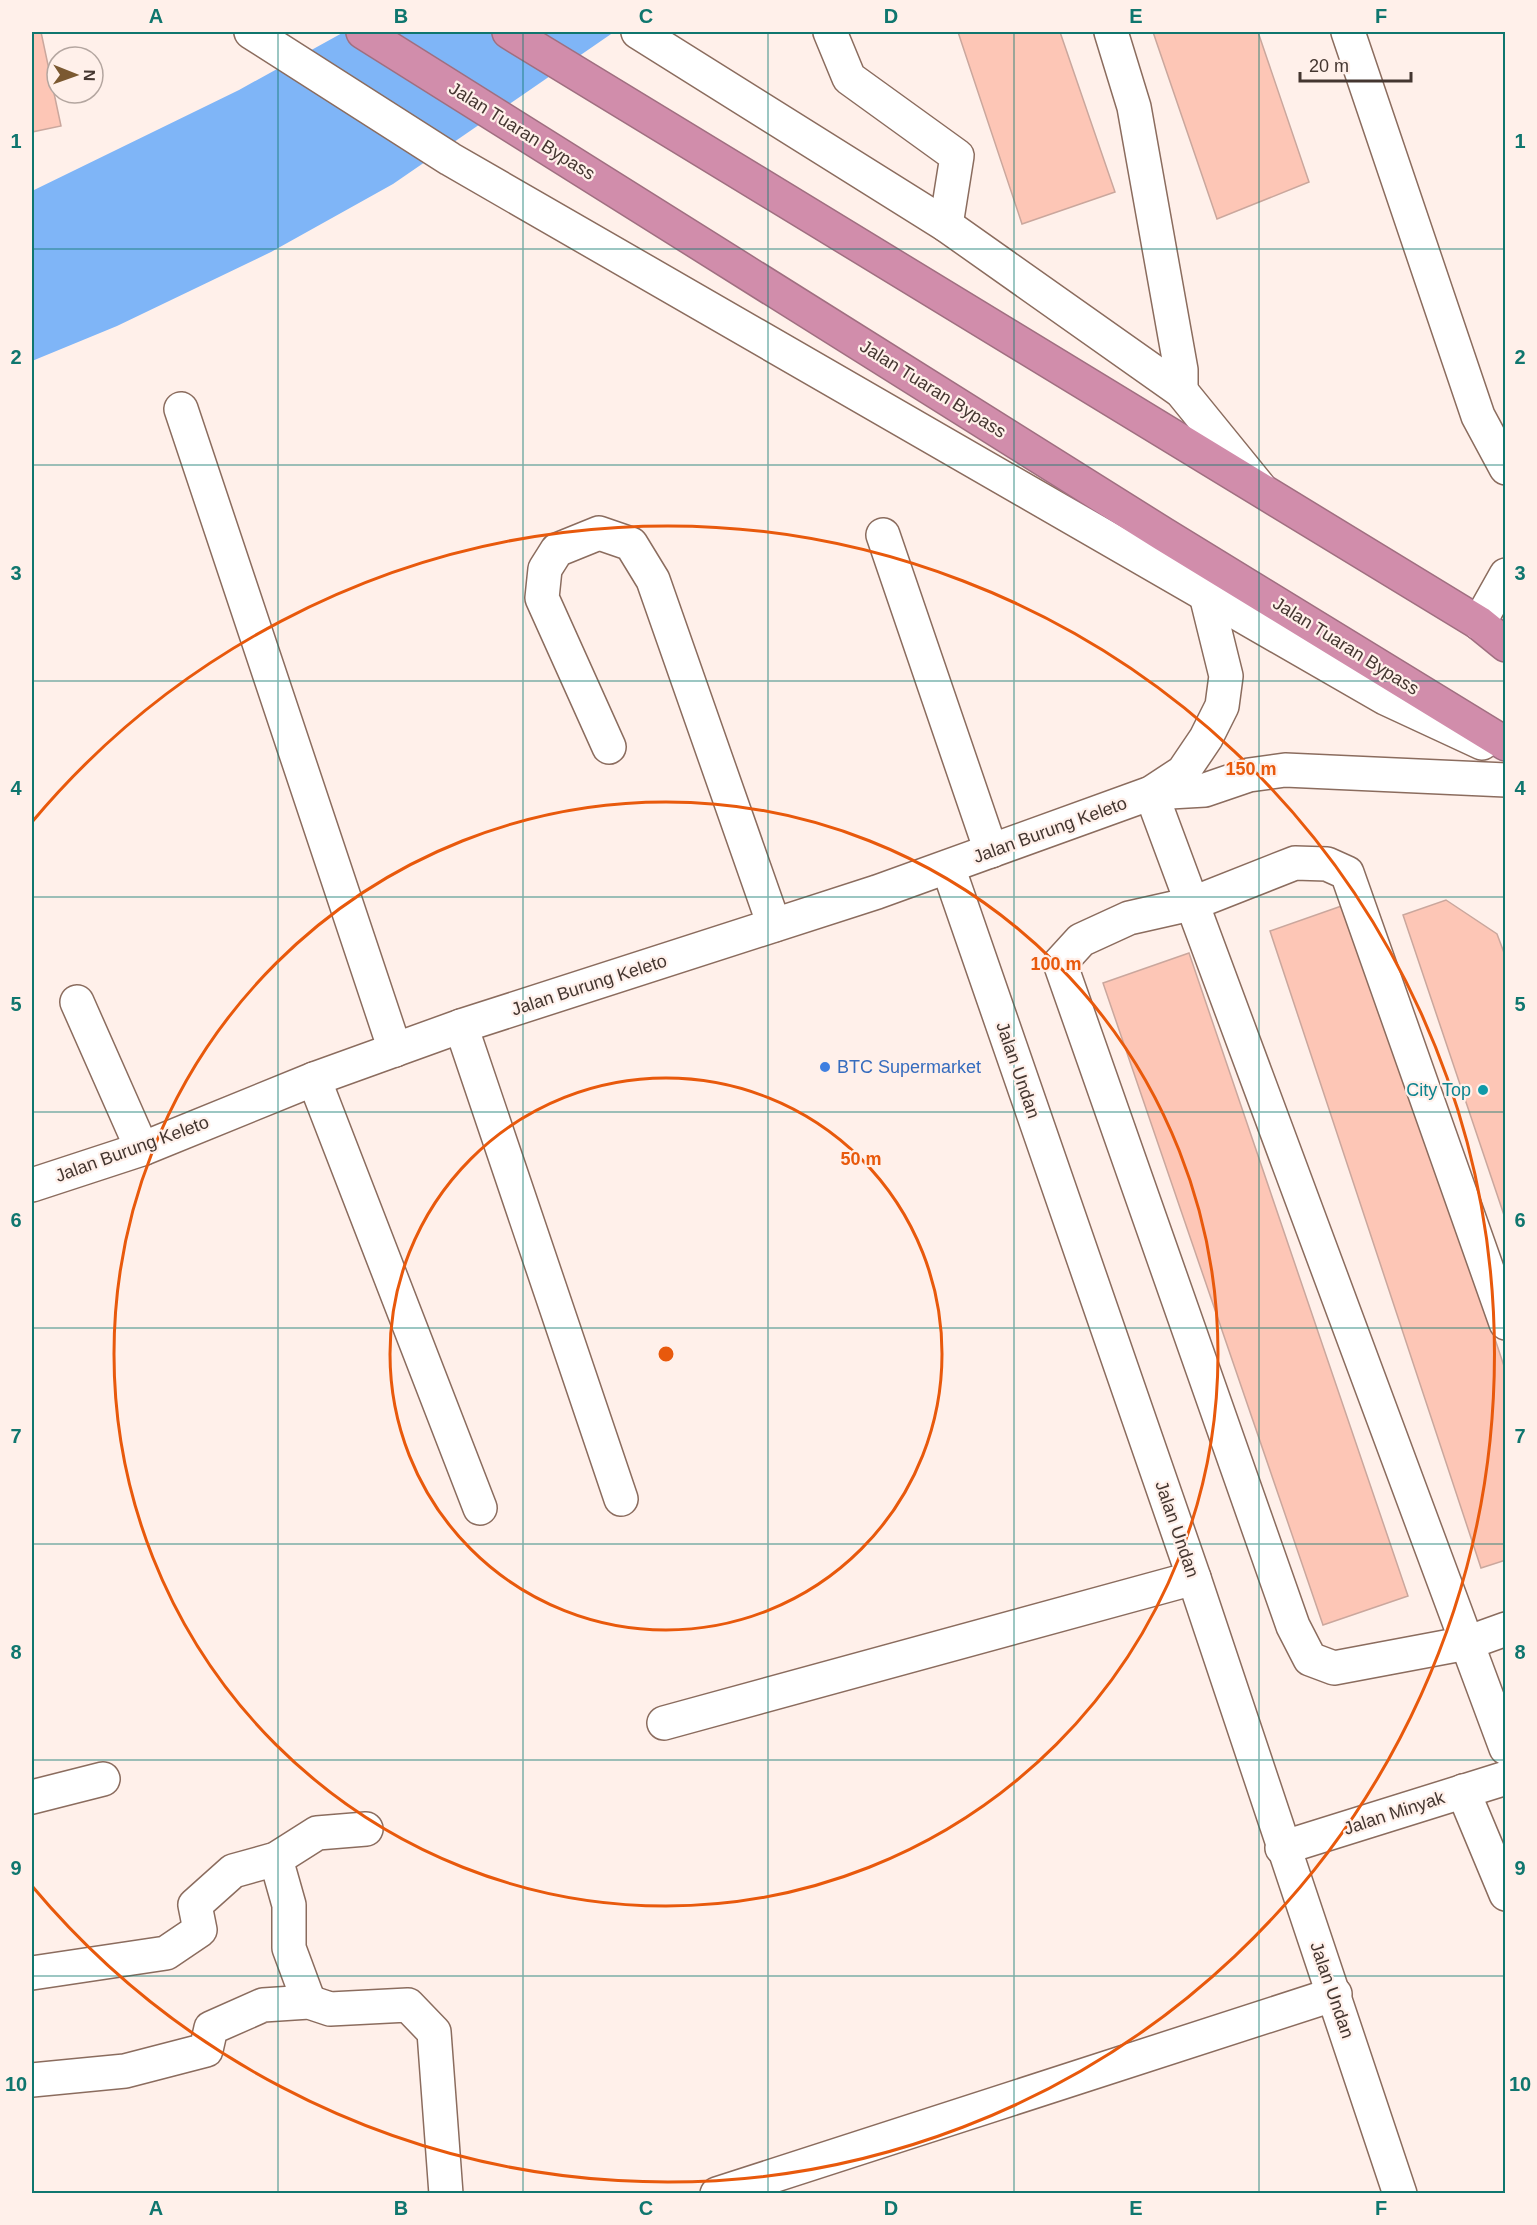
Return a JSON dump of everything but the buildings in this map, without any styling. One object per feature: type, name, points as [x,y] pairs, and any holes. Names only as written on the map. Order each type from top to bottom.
[{"type":"highway","name":"Jalan Tuaran Bypass","points":[[363,32],[1163,534],[1506,744]]},
{"type":"highway","points":[[509,32],[1264,493],[1492,617],[1506,645]]},
{"type":"street","points":[[252,32],[450,159],[1206,595],[1385,698],[1506,754]]},
{"type":"street","points":[[638,32],[946,225],[1181,392],[1264,493]]},
{"type":"street","points":[[830,32],[849,78],[957,156],[946,225]]},
{"type":"street","points":[[1111,32],[1134,107],[1181,370],[1181,392]]},
{"type":"street","points":[[1348,32],[1478,416],[1506,468]]},
{"type":"street","points":[[181,409],[395,1050]]},
{"type":"street","points":[[609,747],[542,598],[545,569],[557,550],[599,533],[630,544],[653,580],[774,925]]},
{"type":"street","points":[[883,535],[991,851]]},
{"type":"street","points":[[1492,617],[1506,575]]},
{"type":"street","name":"Jalan Burung Keleto","points":[[32,1185],[142,1149],[314,1079],[461,1026],[948,867],[1150,793],[1183,772],[1206,738],[1222,706],[1226,676],[1206,595]]},
{"type":"street","name":"Jalan Burung Keleto","points":[[1150,793],[1206,790],[1249,775],[1285,770],[1506,780]]},
{"type":"street","points":[[1150,793],[1506,1748]]},
{"type":"street","points":[[1506,1323],[1347,873],[1327,864],[1294,863],[1191,904],[1129,918],[1081,940],[1060,963],[1293,1626],[1310,1659],[1334,1668],[1467,1642],[1506,1629]]},
{"type":"street","name":"Jalan Undan","points":[[948,867],[1194,1578],[1282,1848],[1335,1994],[1400,2193]]},
{"type":"street","points":[[77,1002],[142,1149]]},
{"type":"street","points":[[461,1026],[621,1499]]},
{"type":"street","points":[[314,1079],[480,1508]]},
{"type":"street","points":[[664,1723],[1194,1578]]},
{"type":"street","name":"Jalan Minyak","points":[[1282,1848],[1506,1778]]},
{"type":"street","points":[[32,1797],[103,1779]]},
{"type":"street","points":[[1463,1791],[1506,1894]]},
{"type":"street","points":[[32,1973],[166,1953],[200,1930],[195,1905],[233,1871],[276,1859],[317,1833],[366,1829]]},
{"type":"street","points":[[276,1859],[289,1905],[289,1948],[309,2002]]},
{"type":"street","points":[[717,2193],[1335,1994]]},
{"type":"street","points":[[32,2080],[125,2071],[206,2049],[211,2028],[263,2005],[309,2002],[330,2009],[408,2005],[434,2032],[446,2193]]},
{"type":"water","points":[[344,32],[614,32],[393,184],[271,252],[117,326],[32,361],[32,191],[239,90]]},
{"type":"place","name":"BTC Supermarket","points":[[825,1067]]},
{"type":"place","name":"City Top","points":[[1483,1090]]}]
